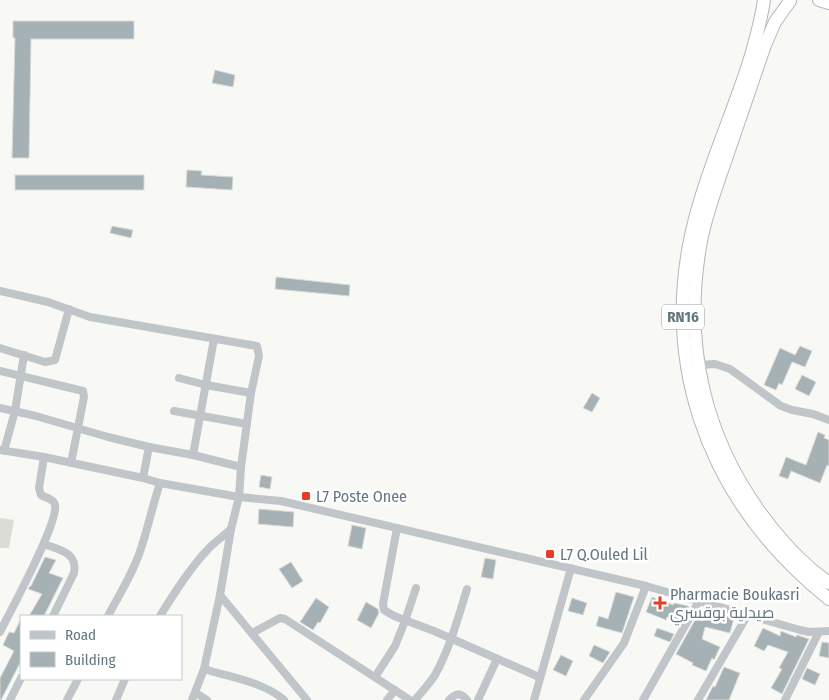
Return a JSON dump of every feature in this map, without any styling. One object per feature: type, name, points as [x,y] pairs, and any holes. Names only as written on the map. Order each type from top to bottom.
[{"type":"highway","name":"RN16","points":[[764,0],[759,29],[745,74],[706,183],[694,224],[684,287],[684,346],[690,384],[700,421],[714,455],[731,488],[751,519],[775,548],[800,574],[829,598]]},
{"type":"highway","name":"RN16","points":[[779,0],[791,0]]},
{"type":"highway","name":"RN16","points":[[791,0],[775,22],[765,45],[707,216],[695,287],[695,322],[698,365],[706,399],[718,437],[734,473],[766,520],[788,546],[829,583]]},
{"type":"highway","points":[[820,0],[829,3]]},
{"type":"street","points":[[0,291],[48,302],[90,317],[257,346],[259,356],[251,393],[239,496],[204,669],[194,696],[206,700]]},
{"type":"street","points":[[0,348],[45,362],[55,360],[69,309]]},
{"type":"street","points":[[192,455],[214,339]]},
{"type":"street","points":[[24,355],[15,411],[2,450],[44,457],[160,483],[280,501],[646,586],[800,630],[829,631]]},
{"type":"street","points":[[698,365],[715,364],[730,369],[781,406],[814,414],[829,420]]},
{"type":"street","points":[[0,371],[83,390],[84,397],[71,463]]},
{"type":"street","points":[[179,378],[251,393]]},
{"type":"street","points":[[0,408],[108,438],[241,466]]},
{"type":"street","points":[[174,410],[247,424]]},
{"type":"street","points":[[143,478],[149,447]]},
{"type":"street","points":[[0,632],[44,544],[54,518],[55,504],[52,500],[41,495],[39,488],[44,457]]},
{"type":"street","points":[[109,615],[137,559],[160,483]]},
{"type":"street","points":[[397,528],[383,608],[387,613],[451,638],[539,677]]},
{"type":"street","points":[[161,615],[178,587],[199,560],[231,529]]},
{"type":"street","points":[[44,544],[68,554],[72,558],[75,568],[53,615]]},
{"type":"street","points":[[534,700],[571,568]]},
{"type":"street","points":[[584,700],[624,643],[646,586]]},
{"type":"street","points":[[375,677],[395,646],[416,588]]},
{"type":"street","points":[[416,700],[435,674],[451,638],[467,589]]},
{"type":"street","points":[[220,595],[307,700]]},
{"type":"street","points":[[643,700],[699,601]]},
{"type":"street","points":[[698,700],[747,616]]},
{"type":"street","points":[[252,633],[280,618],[285,619],[410,700]]},
{"type":"street","points":[[785,700],[819,632]]},
{"type":"street","points":[[478,700],[497,659]]},
{"type":"street","points":[[204,669],[265,688],[276,693],[284,700]]},
{"type":"street","points":[[10,700],[20,680]]},
{"type":"street","points":[[67,700],[77,680]]},
{"type":"street","points":[[116,700],[125,680]]},
{"type":"street","points":[[387,700],[395,690]]},
{"type":"street","points":[[449,700],[452,696],[459,694],[467,700]]},
{"type":"shaded area","points":[[0,518],[14,520],[9,548],[0,548]]},
{"type":"building","points":[[13,21],[134,21],[134,39],[31,39],[29,158],[12,158],[15,38],[13,38]]},
{"type":"building","points":[[215,70],[235,75],[233,87],[212,83]]},
{"type":"building","points":[[187,170],[202,171],[201,175],[233,177],[232,190],[186,187]]},
{"type":"building","points":[[15,175],[144,175],[144,190],[15,190]]},
{"type":"building","points":[[112,226],[133,230],[131,238],[110,233]]},
{"type":"building","points":[[276,277],[350,285],[349,296],[275,289]]},
{"type":"building","points":[[800,346],[812,351],[805,367],[792,362],[782,385],[779,383],[776,390],[764,385],[780,348],[795,355]]},
{"type":"building","points":[[802,375],[816,382],[809,396],[795,389]]},
{"type":"building","points":[[592,393],[600,398],[592,412],[583,408]]},
{"type":"building","points":[[818,432],[825,435],[824,438],[829,440],[829,466],[827,465],[820,483],[791,471],[788,479],[779,476],[786,457],[806,465]]},
{"type":"building","points":[[261,475],[272,477],[270,489],[259,487]]},
{"type":"building","points":[[259,509],[294,512],[293,527],[258,524]]},
{"type":"building","points":[[352,525],[366,528],[362,549],[348,546]]},
{"type":"building","points":[[45,557],[56,560],[49,573],[63,578],[44,615],[30,615],[42,594],[28,589]]},
{"type":"building","points":[[485,558],[496,560],[493,579],[481,577]]},
{"type":"building","points":[[291,562],[303,581],[292,588],[279,569]]},
{"type":"building","points":[[616,592],[634,597],[622,633],[596,626],[599,616],[608,619]]},
{"type":"building","points":[[652,597],[673,605],[674,603],[689,607],[682,620],[667,617],[666,620],[646,612]]},
{"type":"building","points":[[316,598],[329,607],[320,623],[318,622],[313,630],[300,622]]},
{"type":"building","points":[[572,598],[587,603],[583,615],[568,611]]},
{"type":"building","points":[[366,602],[378,609],[379,613],[371,628],[357,620]]},
{"type":"building","points":[[700,611],[734,618],[730,633],[705,627],[702,639],[720,647],[706,671],[692,665],[693,663],[676,654]]},
{"type":"building","points":[[20,621],[20,663],[0,700],[0,678],[14,651],[3,645],[9,632],[14,633]]},
{"type":"building","points":[[657,628],[674,634],[670,642],[654,636]]},
{"type":"building","points":[[763,628],[780,636],[781,631],[796,637],[797,635],[809,639],[782,694],[771,688],[782,669],[779,668],[788,652],[768,645],[764,651],[754,646]]},
{"type":"building","points":[[822,642],[829,643],[829,658],[819,656]]},
{"type":"building","points":[[594,645],[610,652],[603,663],[589,656]]},
{"type":"building","points":[[561,655],[573,661],[566,676],[553,670]]},
{"type":"building","points":[[724,667],[740,673],[729,700],[706,700],[713,686],[715,687]]},
{"type":"building","points":[[807,668],[820,674],[815,685],[802,679]]},
{"type":"place","name":"L7 Poste Onee","points":[[306,496]]},
{"type":"place","name":"L7 Q.Ouled Lil","points":[[550,554]]},
{"type":"place","name":"Pharmacie Boukasri صيدلية بوقسري","points":[[660,603]]}]
